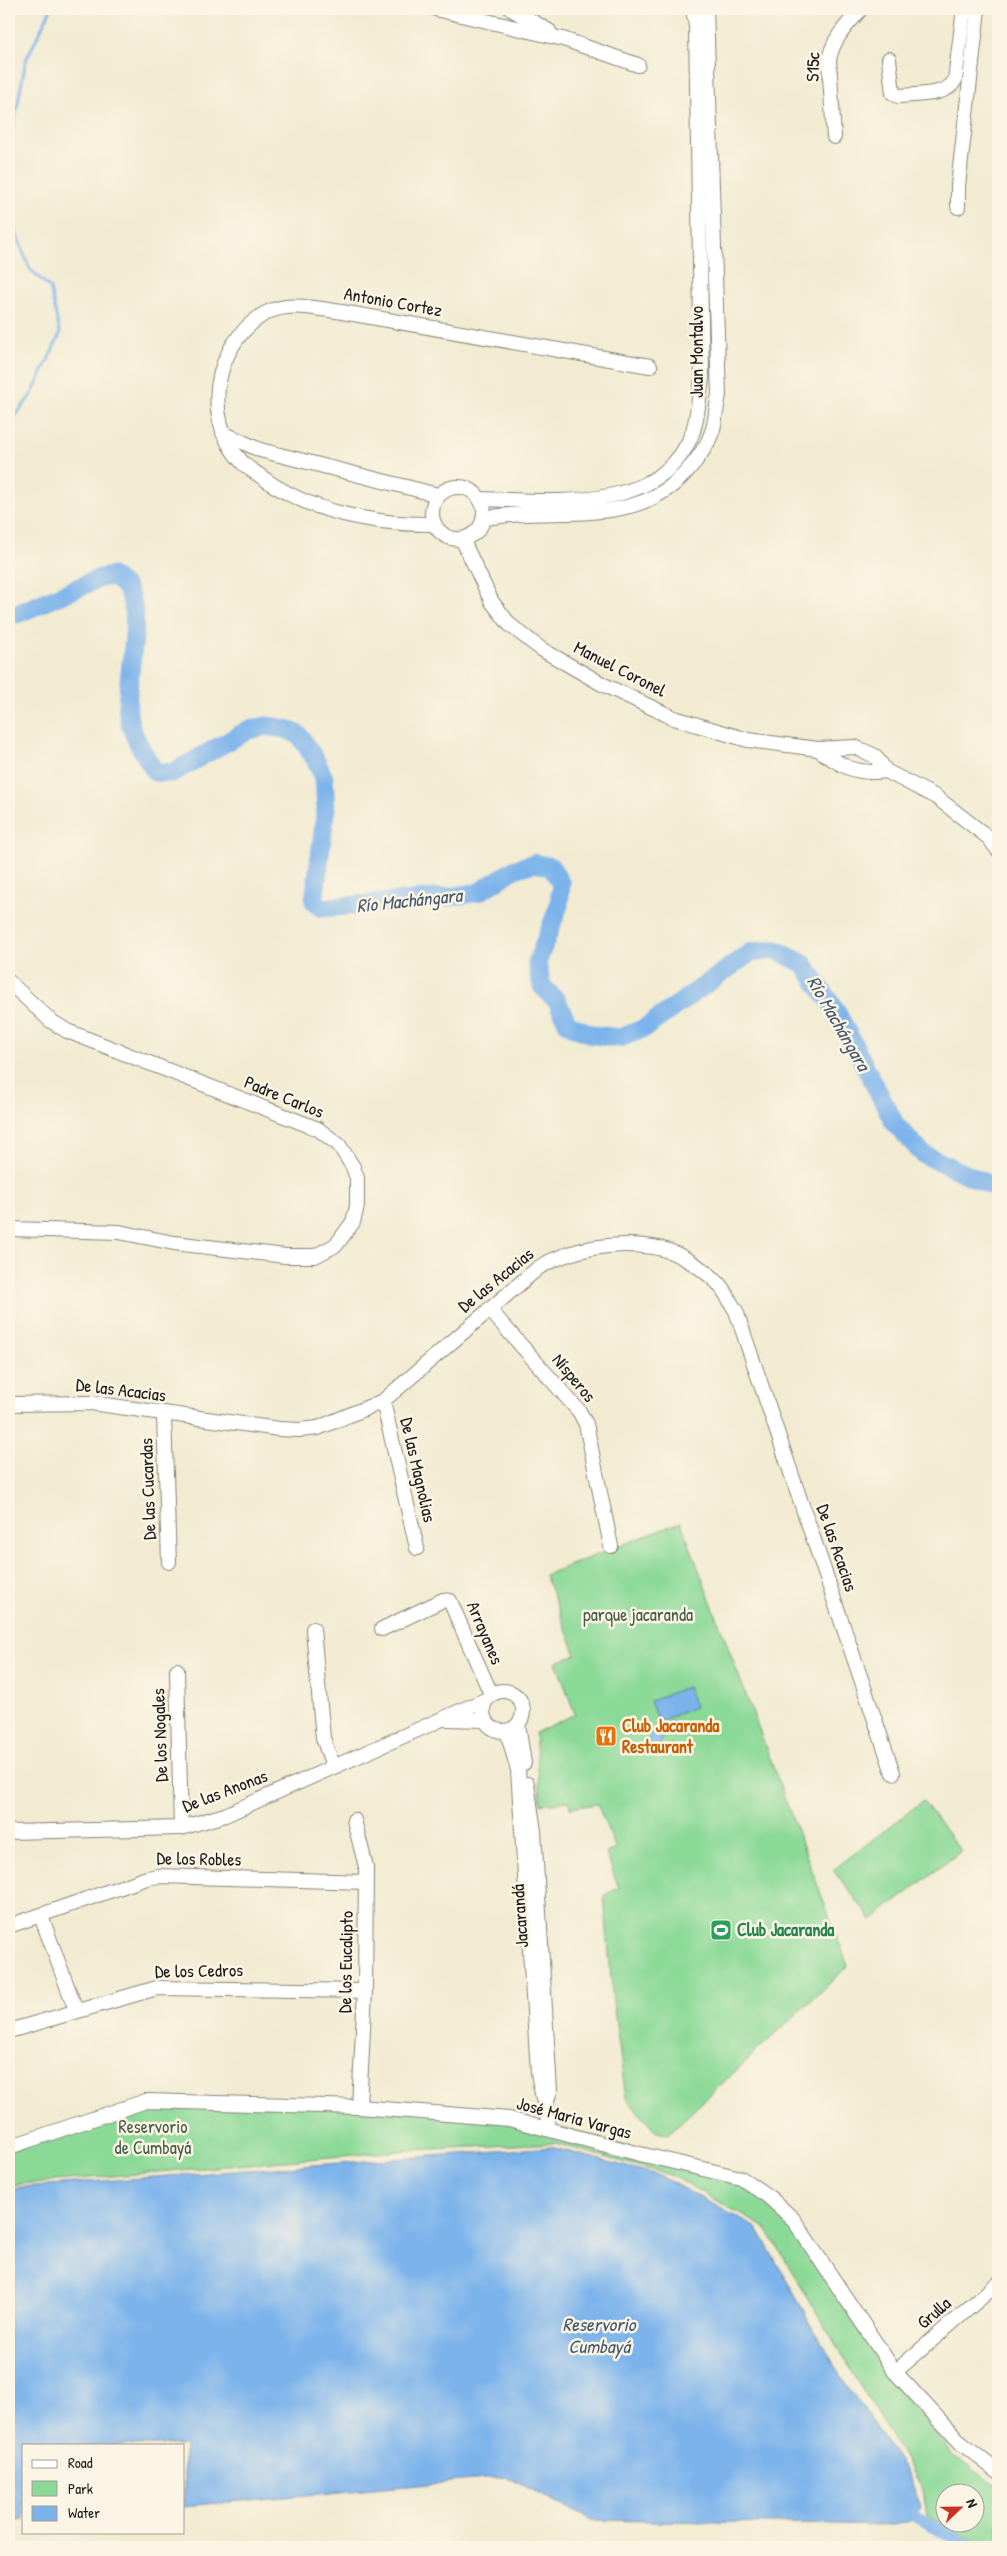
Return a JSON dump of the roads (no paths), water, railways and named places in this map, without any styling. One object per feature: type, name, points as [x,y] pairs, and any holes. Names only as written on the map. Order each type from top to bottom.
[{"type":"street","points":[[436,9],[563,39],[638,66]]},
{"type":"street","points":[[511,9],[563,39]]},
{"type":"street","name":"Juan Montalvo","points":[[484,519],[522,512],[607,512],[632,507],[658,497],[677,483],[699,458],[712,432],[718,395],[702,41],[693,9]]},
{"type":"street","name":"Juan Montalvo","points":[[480,499],[534,500],[606,497],[638,489],[656,479],[676,460],[693,431],[702,378],[702,41],[706,9]]},
{"type":"street","name":"S15c","points":[[834,137],[829,60],[831,50],[835,40],[862,9]]},
{"type":"street","points":[[889,59],[891,88],[893,93],[898,96],[943,91],[951,87],[955,80],[964,9]]},
{"type":"street","points":[[958,207],[958,186],[978,9]]},
{"type":"street","name":"Antonio Cortez","points":[[434,524],[387,523],[303,502],[274,487],[241,462],[223,433],[216,404],[222,367],[239,335],[265,313],[294,306],[342,312],[650,366]]},
{"type":"street","points":[[223,433],[260,450],[438,495]]},
{"type":"street","points":[[465,487],[480,499],[484,508],[484,519],[472,535],[462,539],[446,536],[434,524],[432,509],[438,495],[446,489],[465,487]]},
{"type":"street","name":"Manuel Coronel","points":[[462,539],[492,602],[510,625],[541,649],[602,684],[674,718],[748,740],[818,749],[855,746],[875,756],[886,771],[936,796],[989,838],[998,850]]},
{"type":"street","name":"Manuel Coronel","points":[[818,749],[841,766],[860,772],[886,771]]},
{"type":"street","name":"Padre Carlos","points":[[9,982],[52,1021],[67,1030],[318,1129],[339,1145],[353,1167],[357,1178],[357,1197],[354,1222],[336,1245],[315,1256],[285,1256],[174,1243],[119,1232],[9,1229]]},
{"type":"street","name":"De las Acacias","points":[[9,1404],[91,1403],[164,1414],[299,1430],[318,1428],[383,1401],[538,1268],[556,1257],[605,1246],[655,1247],[688,1260],[718,1283],[736,1311],[894,1773]]},
{"type":"street","name":"Nísperos","points":[[489,1309],[579,1411],[586,1424],[610,1546]]},
{"type":"street","name":"De las Magnolias","points":[[383,1401],[417,1548]]},
{"type":"street","name":"De las Cucardas","points":[[164,1414],[169,1562]]},
{"type":"street","name":"Arrayanes","points":[[382,1628],[444,1600],[450,1601],[488,1697]]},
{"type":"street","points":[[313,1629],[323,1738],[333,1766]]},
{"type":"street","name":"De los Nogales","points":[[177,1670],[181,1828]]},
{"type":"street","points":[[506,1691],[514,1694],[520,1700],[523,1718],[512,1728],[494,1730],[484,1720],[482,1714],[488,1697],[506,1691]]},
{"type":"street","name":"De las Anonas","points":[[9,1832],[181,1828],[225,1815],[488,1697]]},
{"type":"street","points":[[440,1719],[484,1720]]},
{"type":"street","name":"Jacarandá","points":[[512,1728],[534,1831],[536,1956],[550,2091],[546,2104],[549,2129]]},
{"type":"street","name":"De los Eucalipto","points":[[354,1820],[364,1854],[366,1882],[365,1991],[359,2107]]},
{"type":"street","name":"De los Robles","points":[[9,1926],[146,1878],[158,1876],[366,1882]]},
{"type":"street","points":[[41,1916],[76,2010]]},
{"type":"street","name":"De los Cedros","points":[[9,2032],[76,2010],[157,1988],[365,1991]]},
{"type":"street","name":"José Maria Vargas","points":[[9,2147],[146,2101],[359,2107],[509,2119],[640,2154],[741,2178],[769,2197],[794,2219],[895,2372],[961,2443],[998,2472]]},
{"type":"street","name":"Grulla","points":[[895,2372],[998,2283]]},
{"type":"water","points":[[687,1687],[695,1707],[658,1722],[650,1701]]},
{"type":"water","points":[[671,1722],[675,1732],[663,1737],[657,1749],[647,1743],[654,1729]]},
{"type":"water","name":"Reservorio Cumbayá","points":[[551,2147],[658,2175],[757,2228],[838,2372],[907,2473],[921,2506],[914,2518],[907,2522],[893,2525],[592,2520],[507,2477],[185,2506],[185,2444],[22,2444],[22,2520],[9,2522],[9,2188]]},
{"type":"waterway","points":[[9,150],[26,60],[51,9]]},
{"type":"waterway","points":[[9,216],[30,269],[50,288],[60,334],[32,394],[9,424]]},
{"type":"waterway","name":"Río Machángara","points":[[9,614],[17,614],[100,578],[112,576],[125,586],[132,601],[134,615],[128,698],[129,721],[155,772],[172,773],[248,730],[267,726],[286,729],[299,735],[315,759],[324,778],[326,808],[314,901],[322,908],[449,897],[479,892],[515,869],[535,863],[551,867],[561,884],[559,905],[537,963],[542,986],[557,1001],[568,1024],[593,1035],[620,1038],[645,1028],[751,952],[776,950],[804,964],[835,1009],[895,1124],[923,1154],[998,1189]]},
{"type":"waterway","points":[[916,2517],[971,2547]]},
{"type":"place","name":"Club Jacaranda Restaurant","points":[[606,1736]]},
{"type":"place","name":"Club Jacaranda","points":[[721,1930]]},
{"type":"park label","name":"parque jacaranda","points":[[638,1615]]},
{"type":"park label","name":"Reservorio de Cumbayá","points":[[153,2137]]}]
